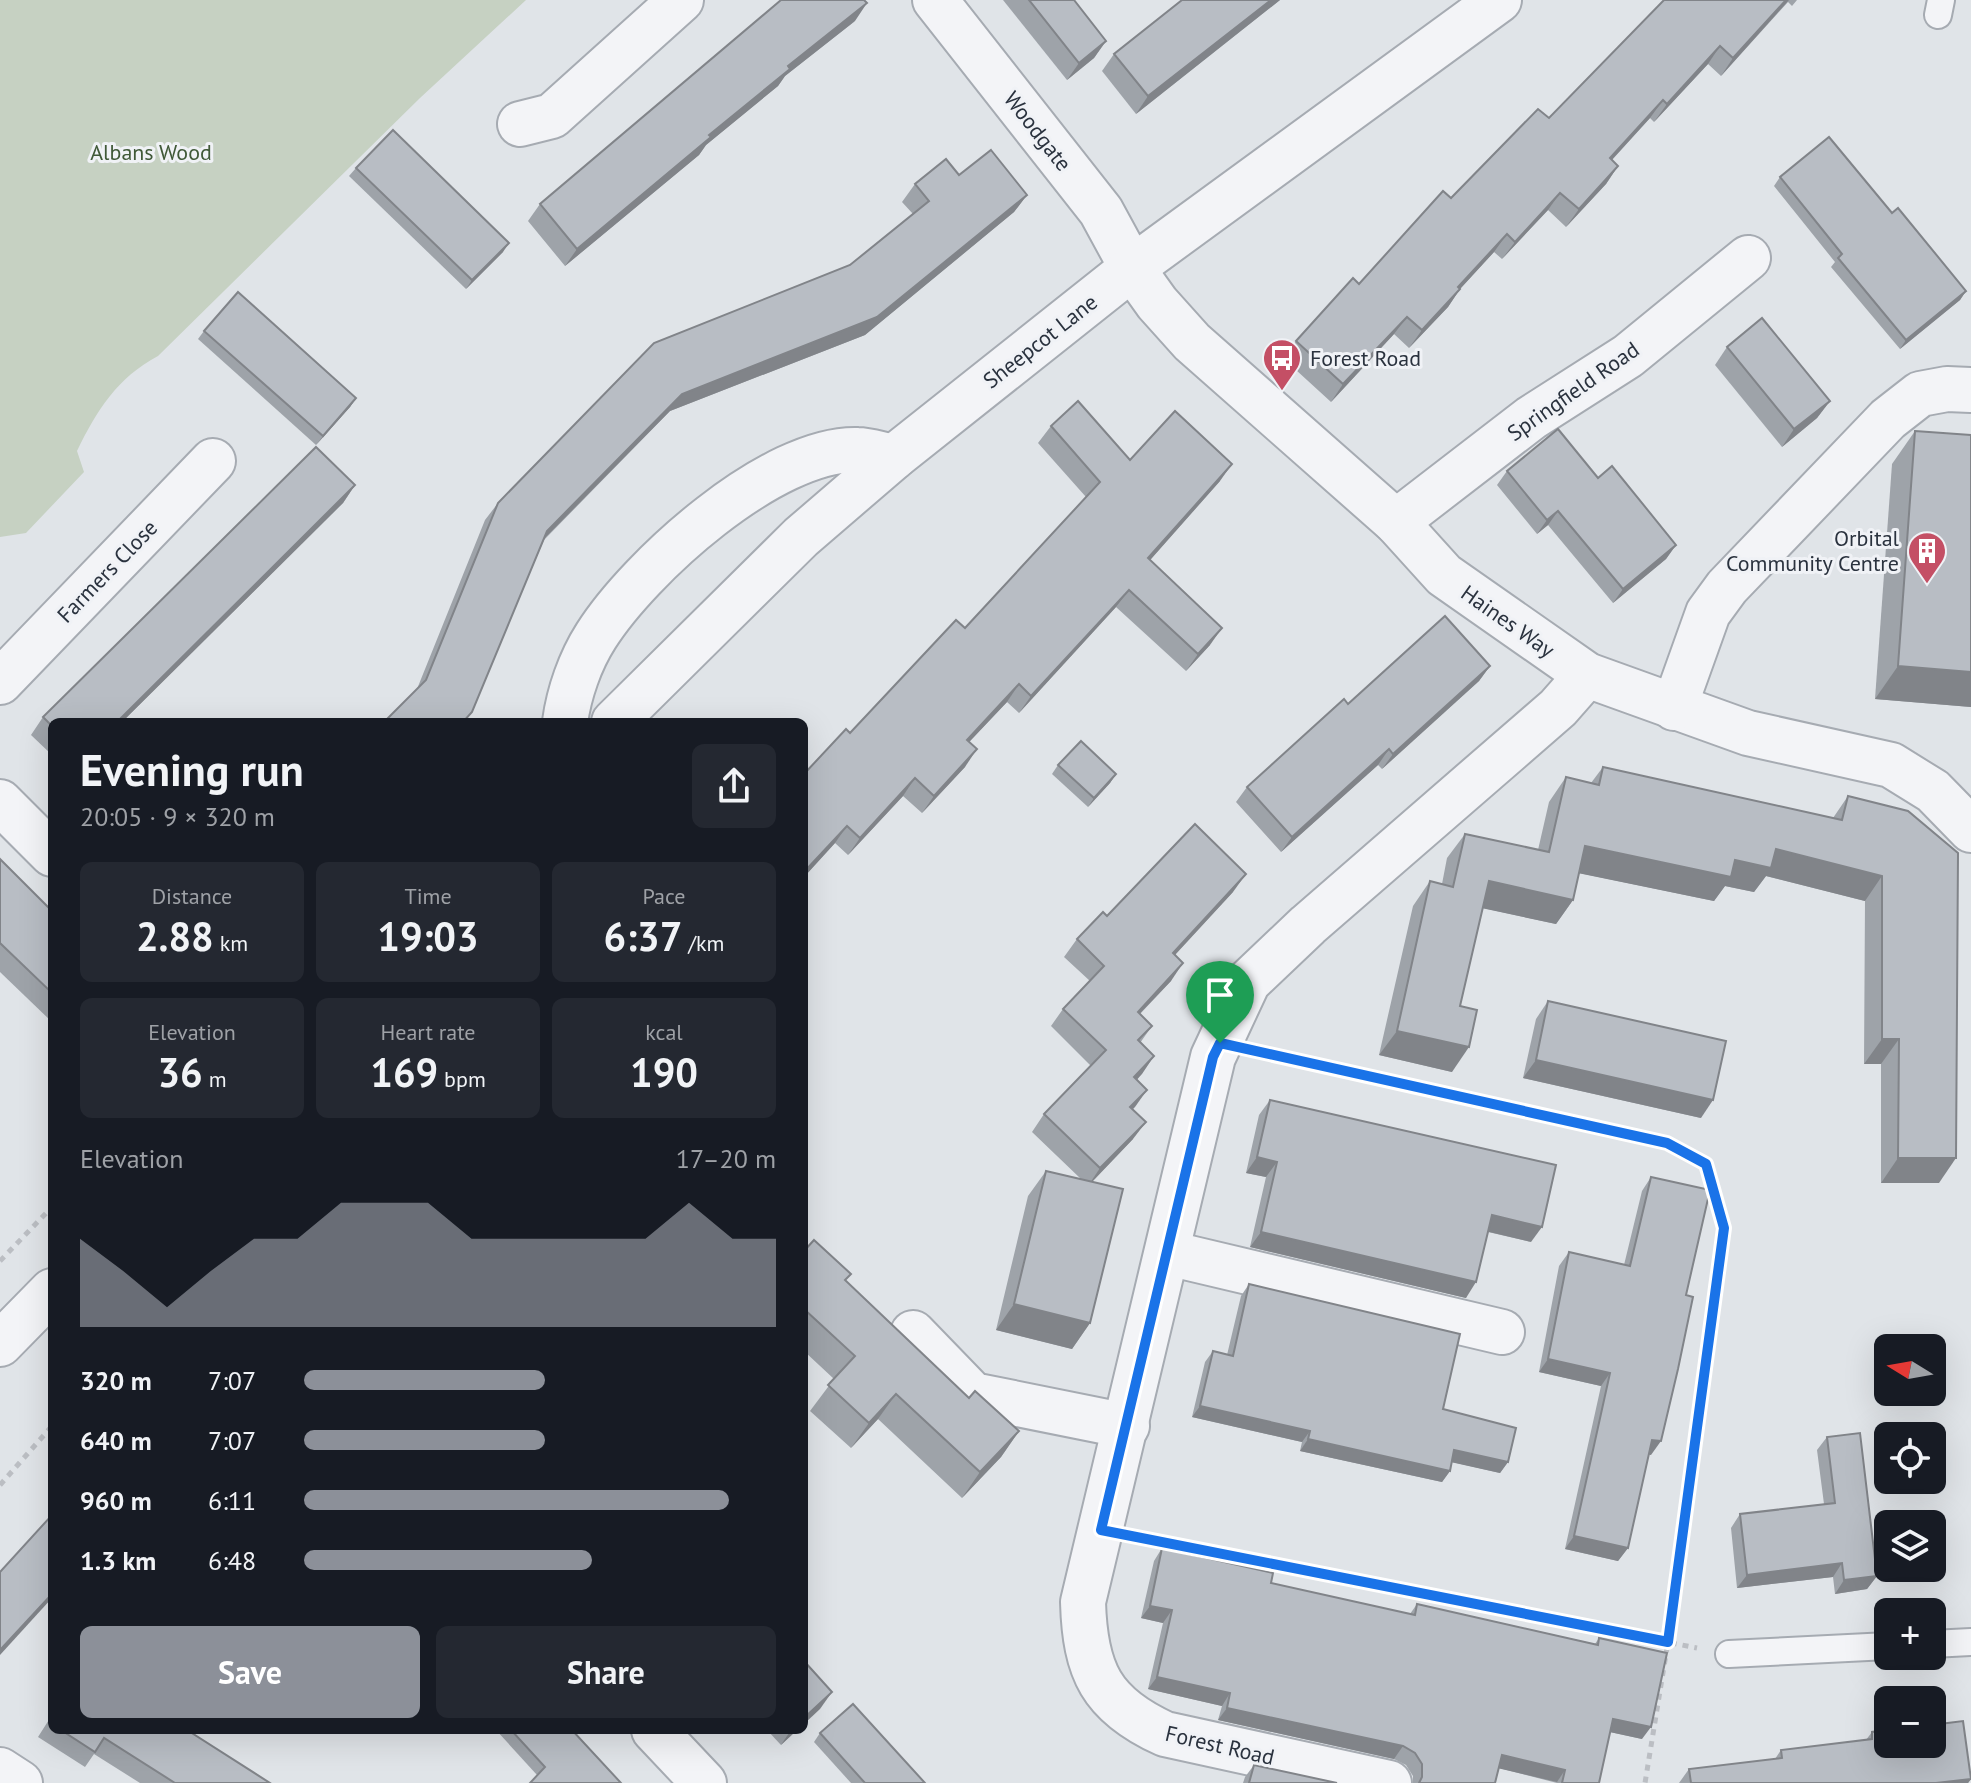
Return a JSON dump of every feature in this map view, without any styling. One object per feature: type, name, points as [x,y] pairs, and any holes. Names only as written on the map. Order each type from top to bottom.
[{"type":"street","points":[[520,124],[552,116],[681,0]]},
{"type":"street","name":"Woodgate","points":[[935,0],[1101,211],[1132,268]]},
{"type":"street","name":"Sheepcot Lane","points":[[618,718],[801,537],[894,457],[1132,268],[1499,0]]},
{"type":"street","name":"Springfield Road","points":[[1396,522],[1531,418],[1628,356],[1748,258]]},
{"type":"street","name":"Haines Way","points":[[1132,268],[1192,342],[1396,522],[1444,575],[1587,675],[1748,733],[1891,765],[1933,791],[1970,824]]},
{"type":"street","points":[[1674,708],[1708,613],[1727,587],[1888,419],[1920,394],[1947,389],[1971,390]]},
{"type":"street","points":[[566,718],[579,672],[596,637],[625,599],[709,515],[806,460],[857,450],[894,457]]},
{"type":"street","name":"Farmers Close","points":[[0,682],[213,461]]},
{"type":"street","name":"Forest Road","points":[[1389,1783],[1165,1734],[1139,1722],[1115,1705],[1089,1660],[1083,1602],[1213,1057],[1248,982],[1308,925],[1558,708],[1587,675]]},
{"type":"street","points":[[0,802],[48,850]]},
{"type":"street","points":[[1168,1253],[1502,1332]]},
{"type":"street","points":[[0,1344],[48,1295]]},
{"type":"street","points":[[913,1333],[973,1395],[1127,1426]]},
{"type":"street","points":[[658,1734],[704,1783]]},
{"type":"street","points":[[0,1770],[20,1783]]},
{"type":"lane","points":[[1946,1643],[1971,1642]]},
{"type":"lane","points":[[1729,1654],[1874,1647]]},
{"type":"path","points":[[1220,1043],[1667,1143],[1706,1164],[1724,1228],[1668,1642],[1645,1783]]},
{"type":"path","points":[[0,1261],[48,1211]]},
{"type":"path","points":[[0,1485],[48,1431]]},
{"type":"path","points":[[1101,1530],[1668,1642]]},
{"type":"green space","name":"Albans Wood","points":[[0,0],[526,0],[420,98],[158,356],[120,385],[92,422],[77,451],[84,472],[26,533],[0,537]]},
{"type":"building","points":[[781,0],[864,0],[867,3],[788,66],[790,69],[577,249],[540,204]]},
{"type":"building","points":[[1029,0],[1074,0],[1106,41],[1079,63]]},
{"type":"building","points":[[1182,0],[1271,0],[1148,96],[1114,54]]},
{"type":"building","points":[[1664,0],[1786,0],[1733,58],[1720,46],[1667,104],[1663,100],[1610,158],[1618,166],[1579,209],[1560,193],[1515,242],[1507,234],[1422,330],[1407,317],[1343,384],[1296,341],[1353,278],[1359,284],[1443,191],[1451,198],[1538,109],[1549,118]]},
{"type":"building","points":[[393,130],[509,243],[472,280],[356,168]]},
{"type":"building","points":[[1829,137],[1892,213],[1898,208],[1966,291],[1906,340],[1838,258],[1842,254],[1780,177]]},
{"type":"building","points":[[991,150],[1027,195],[877,317],[682,394],[547,531],[472,712],[467,718],[388,718],[426,680],[498,503],[654,343],[850,265],[929,201],[915,184],[946,159],[959,175]]},
{"type":"building","points":[[238,292],[356,398],[323,436],[204,331]]},
{"type":"building","points":[[1762,318],[1830,401],[1794,429],[1727,347]]},
{"type":"building","points":[[1078,401],[1130,460],[1175,411],[1232,464],[1148,558],[1222,628],[1198,654],[1129,590],[1031,696],[1019,684],[967,740],[977,749],[934,796],[915,778],[860,838],[847,826],[808,868],[808,770],[846,729],[850,733],[956,620],[965,628],[1100,482],[1051,426]]},
{"type":"building","points":[[1558,429],[1598,478],[1612,466],[1676,545],[1623,589],[1558,511],[1547,520],[1507,471]]},
{"type":"building","name":"Orbital Community Centre","points":[[1915,431],[1971,435],[1971,672],[1898,666]]},
{"type":"building","points":[[316,447],[355,485],[121,718],[48,718],[48,722],[43,717]]},
{"type":"building","points":[[1445,616],[1490,666],[1393,754],[1389,749],[1292,837],[1247,787],[1344,699],[1348,704]]},
{"type":"building","points":[[1081,741],[1116,774],[1094,798],[1058,765]]},
{"type":"building","points":[[1603,767],[1842,820],[1848,796],[1908,811],[1958,853],[1956,1158],[1898,1158],[1899,1039],[1882,1039],[1882,876],[1776,849],[1771,868],[1735,860],[1731,877],[1585,846],[1573,900],[1489,881],[1460,1006],[1477,1010],[1469,1047],[1397,1031],[1430,881],[1453,887],[1465,834],[1549,852],[1566,777],[1599,785]]},
{"type":"building","points":[[1195,824],[1246,874],[1173,953],[1183,963],[1138,1012],[1152,1026],[1138,1040],[1154,1056],[1134,1077],[1147,1090],[1130,1107],[1146,1122],[1100,1168],[1044,1114],[1106,1050],[1063,1009],[1104,966],[1077,939],[1103,912],[1107,916]]},
{"type":"building","points":[[0,859],[48,907],[48,989],[0,943]]},
{"type":"building","points":[[1548,1001],[1726,1041],[1713,1100],[1536,1060]]},
{"type":"building","points":[[1270,1100],[1556,1165],[1542,1227],[1492,1215],[1476,1282],[1261,1232],[1277,1162],[1257,1157]]},
{"type":"building","points":[[1046,1171],[1123,1189],[1090,1323],[1014,1304]]},
{"type":"building","points":[[1651,1177],[1710,1190],[1686,1295],[1693,1297],[1678,1369],[1661,1441],[1652,1440],[1628,1548],[1574,1536],[1610,1373],[1548,1359],[1569,1252],[1630,1266]]},
{"type":"building","points":[[814,1240],[851,1274],[845,1280],[969,1398],[975,1391],[1019,1431],[980,1472],[896,1394],[869,1423],[828,1385],[855,1356],[808,1313],[808,1247]]},
{"type":"building","points":[[1249,1284],[1460,1334],[1443,1409],[1516,1428],[1508,1462],[1454,1450],[1450,1471],[1308,1439],[1310,1431],[1200,1406],[1213,1351],[1233,1356]]},
{"type":"building","points":[[1860,1433],[1874,1551],[1874,1576],[1844,1580],[1842,1563],[1747,1575],[1740,1514],[1835,1503],[1827,1437]]},
{"type":"building","points":[[48,1519],[48,1598],[0,1650],[0,1572]]},
{"type":"building","points":[[1162,1548],[1273,1573],[1271,1583],[1415,1615],[1417,1604],[1598,1645],[1599,1638],[1667,1653],[1651,1727],[1613,1719],[1599,1783],[1562,1783],[1565,1770],[1502,1755],[1495,1783],[1419,1783],[1422,1764],[1415,1753],[1403,1746],[1227,1708],[1230,1693],[1157,1677],[1172,1610],[1150,1606]]},
{"type":"building","points":[[808,1665],[832,1692],[808,1714]]},
{"type":"building","points":[[853,1704],[925,1783],[865,1783],[820,1733]]},
{"type":"building","points":[[1963,1721],[1971,1779],[1936,1783],[1691,1783],[1689,1769],[1782,1758],[1781,1750],[1872,1739],[1874,1732],[1874,1758],[1946,1758],[1946,1723]]},
{"type":"building","points":[[67,1734],[193,1734],[270,1783],[175,1783],[104,1738],[95,1752]]},
{"type":"building","points":[[515,1734],[576,1734],[621,1783],[530,1783],[545,1767]]},
{"type":"building","points":[[1254,1765],[1337,1783],[1249,1783]]},
{"type":"place","name":"Forest Road","points":[[1282,392]]},
{"type":"place","name":"Orbital Community Centre","points":[[1927,585]]},
{"type":"route","points":[[1220,1043],[1667,1143],[1706,1164],[1724,1228],[1668,1642],[1101,1530],[1213,1057],[1220,1043]]}]
